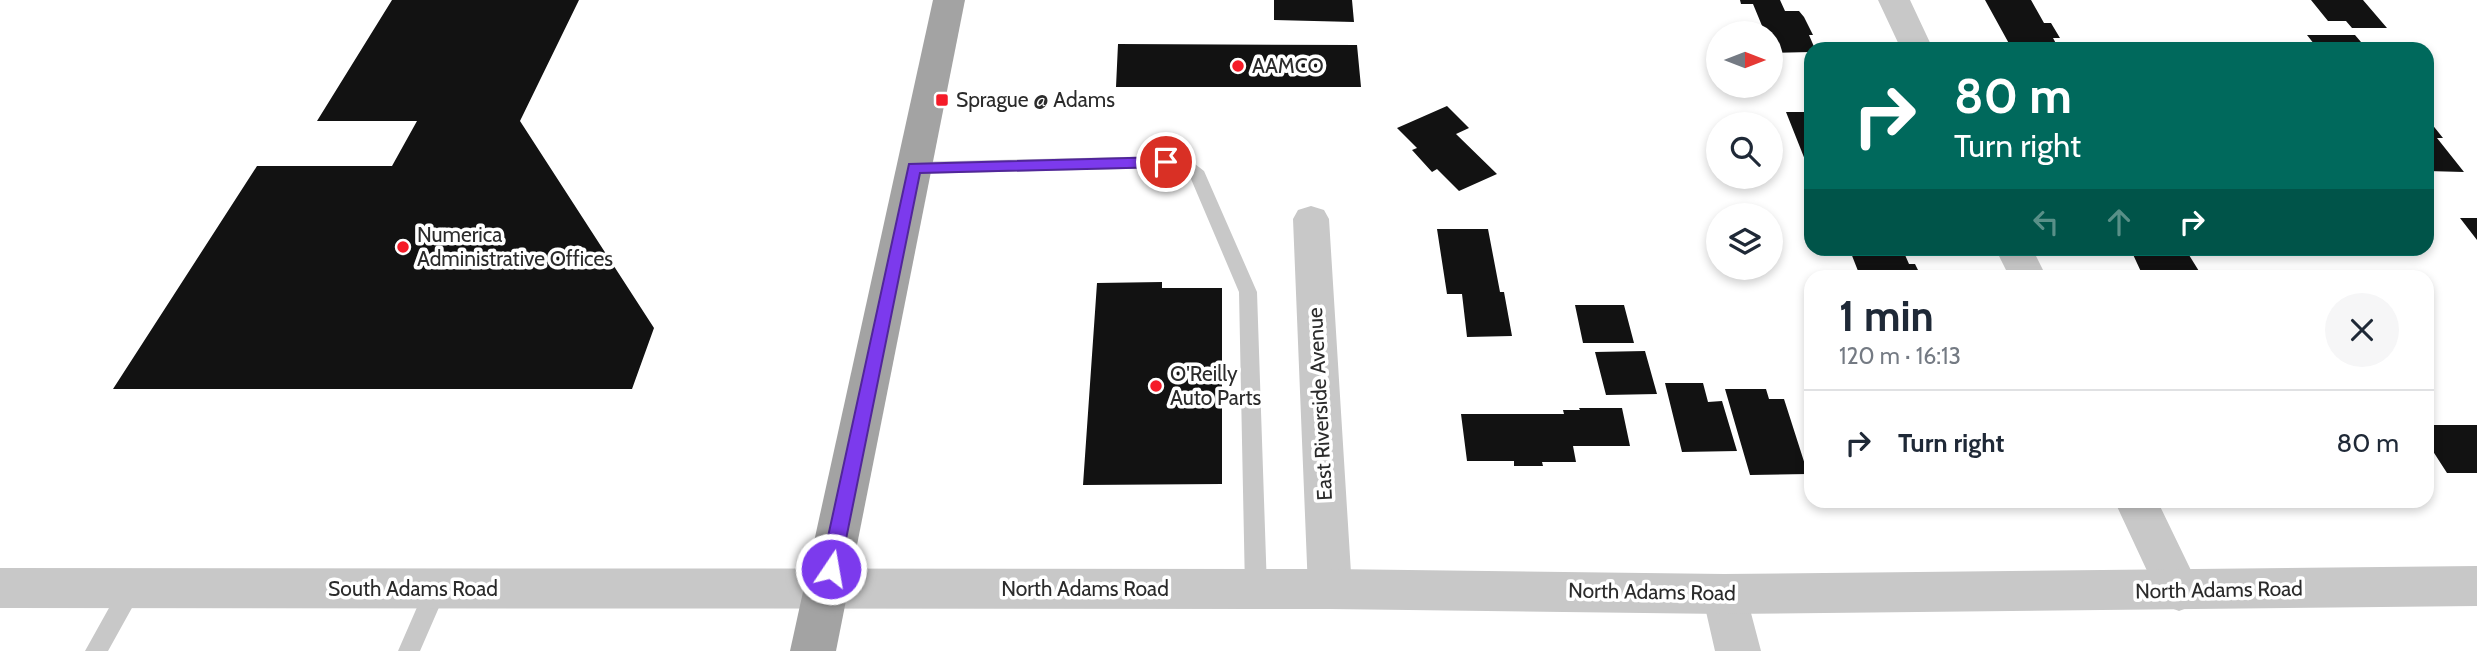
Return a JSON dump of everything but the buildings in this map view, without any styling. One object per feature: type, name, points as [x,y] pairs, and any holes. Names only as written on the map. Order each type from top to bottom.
[{"type":"main road","points":[[813,651],[949,0]]},
{"type":"street","points":[[1894,0],[1914,42]]},
{"type":"street","name":"East Riverside Avenue","points":[[1311,219],[1330,589]]},
{"type":"street","points":[[2139,508],[2179,591]]},
{"type":"street","name":"North Adams Road","points":[[826,589],[1330,589],[1724,594],[2477,586]]},
{"type":"street","name":"South Adams Road","points":[[0,588],[826,589]]},
{"type":"street","points":[[1724,594],[1738,651]]},
{"type":"lane","points":[[914,168],[1166,162],[1185,165],[1198,175],[1248,292],[1256,589]]},
{"type":"lane","points":[[96,651],[132,588]]},
{"type":"lane","points":[[409,651],[436,589]]},
{"type":"place","name":"AAMCO","points":[[1238,66]]},
{"type":"place","name":"Sprague @ Adams","points":[[942,100]]},
{"type":"place","name":"Numerica Administrative Offices","points":[[403,247]]},
{"type":"place","name":"O'Reilly Auto Parts","points":[[1156,386]]},
{"type":"route","points":[[831,569],[914,168],[1166,162]]}]
